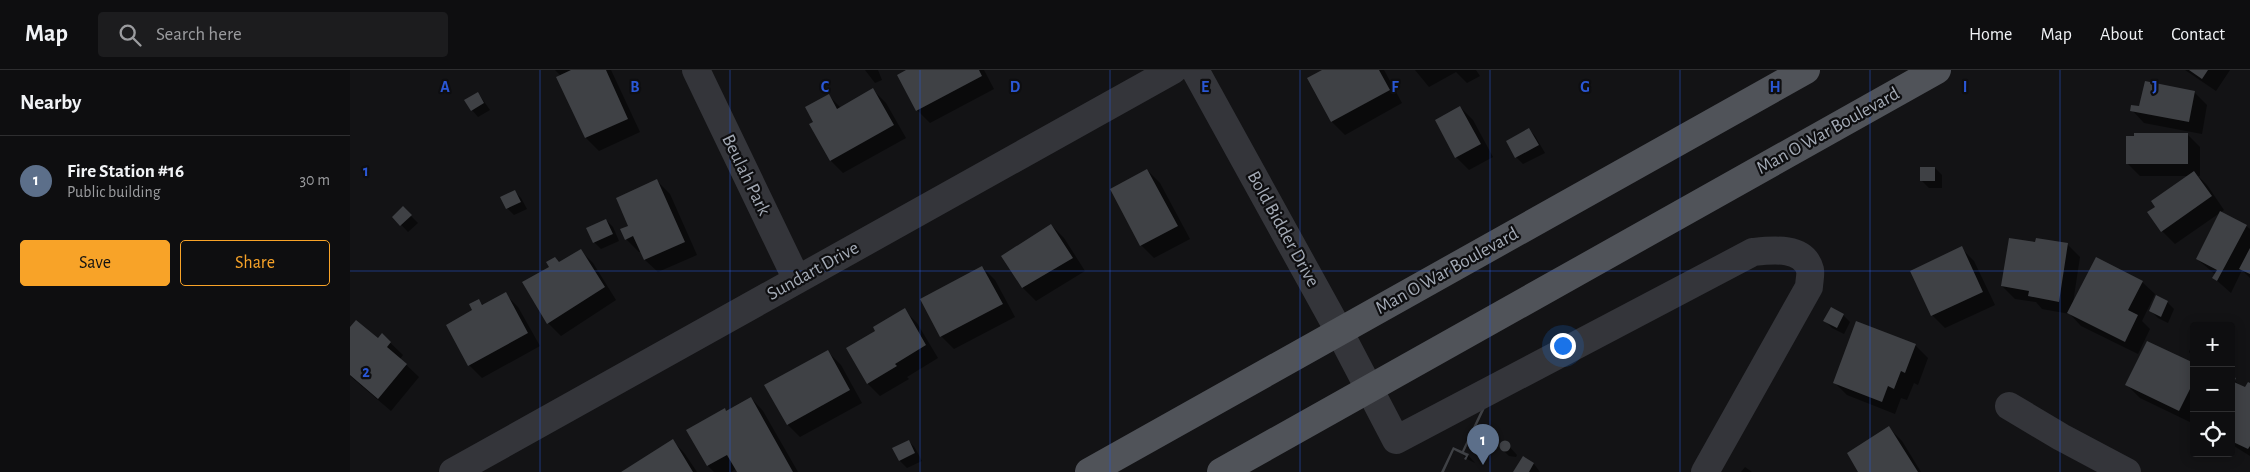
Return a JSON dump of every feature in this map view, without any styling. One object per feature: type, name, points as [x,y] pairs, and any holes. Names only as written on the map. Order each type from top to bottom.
[{"type":"main road","name":"Man O War Boulevard","points":[[1089,472],[1806,70]]},
{"type":"main road","name":"Man O War Boulevard","points":[[1221,472],[1937,70]]},
{"type":"street","name":"Beulah Park","points":[[696,70],[797,280]]},
{"type":"street","name":"Sundart Drive","points":[[453,472],[1173,70]]},
{"type":"street","name":"Bold Bidder Drive","points":[[1194,70],[1339,331],[1396,440],[1753,252],[1782,249],[1802,258],[1810,270],[1809,287],[1705,472]]},
{"type":"street","points":[[2009,406],[2061,437],[2127,472]]},
{"type":"building","points":[[571,70],[606,70],[628,119],[585,138],[556,77]]},
{"type":"building","points":[[906,70],[979,70],[982,76],[916,111],[897,75]]},
{"type":"building","points":[[1322,70],[1379,70],[1390,90],[1331,122],[1307,78]]},
{"type":"building","points":[[2189,70],[2208,70],[2202,79]]},
{"type":"building","points":[[2145,81],[2195,91],[2189,122],[2130,111],[2131,105],[2139,106]]},
{"type":"building","points":[[873,88],[894,125],[830,161],[809,124],[813,122],[805,107],[829,94],[837,109]]},
{"type":"building","points":[[478,92],[484,103],[471,111],[464,100]]},
{"type":"building","points":[[1460,106],[1481,144],[1455,158],[1435,120]]},
{"type":"building","points":[[1529,128],[1539,145],[1515,158],[1506,141]]},
{"type":"building","points":[[2134,133],[2188,133],[2188,164],[2126,164],[2126,136],[2134,136]]},
{"type":"building","points":[[1920,167],[1935,167],[1935,181],[1920,181]]},
{"type":"building","points":[[1147,169],[1178,226],[1140,246],[1110,189]]},
{"type":"building","points":[[2194,171],[2212,196],[2161,232],[2147,212],[2155,207],[2151,201]]},
{"type":"building","points":[[657,179],[685,242],[644,260],[633,236],[625,240],[620,229],[628,226],[616,198]]},
{"type":"building","points":[[515,190],[521,202],[506,209],[500,197]]},
{"type":"building","points":[[403,206],[412,215],[400,226],[392,217]]},
{"type":"building","points":[[2220,211],[2247,225],[2217,281],[2212,278],[2217,270],[2196,259]]},
{"type":"building","points":[[606,219],[613,234],[593,243],[586,228]]},
{"type":"building","points":[[1051,224],[1073,258],[1022,288],[1001,256]]},
{"type":"building","points":[[2009,238],[2035,242],[2036,238],[2068,243],[2059,302],[2028,296],[2029,291],[2001,286]]},
{"type":"building","points":[[1962,246],[1983,292],[1931,316],[1910,271]]},
{"type":"building","points":[[2250,248],[2250,274],[2239,269]]},
{"type":"building","points":[[581,249],[605,287],[547,324],[522,282],[549,267],[546,262],[555,257],[559,262]]},
{"type":"building","points":[[2096,257],[2143,281],[2128,310],[2138,315],[2125,342],[2067,313]]},
{"type":"building","points":[[982,266],[1003,304],[940,337],[920,299]]},
{"type":"building","points":[[506,292],[528,333],[468,366],[446,325],[472,310],[469,304],[479,299],[482,305]]},
{"type":"building","points":[[2156,295],[2168,301],[2161,317],[2149,311]]},
{"type":"building","points":[[1831,307],[1844,314],[1837,328],[1823,321]]},
{"type":"building","points":[[905,308],[926,345],[895,364],[897,366],[867,384],[846,348],[875,331],[873,327]]},
{"type":"building","points":[[356,320],[378,338],[382,333],[391,342],[387,347],[407,364],[378,399],[350,375],[350,327]]},
{"type":"building","points":[[1856,321],[1916,344],[1905,373],[1901,371],[1894,389],[1888,386],[1882,402],[1833,383]]},
{"type":"building","points":[[2147,341],[2190,361],[2190,389],[2179,411],[2125,385]]},
{"type":"building","points":[[828,350],[850,390],[787,425],[764,385]]},
{"type":"building","points":[[2235,382],[2245,387],[2248,382],[2250,383],[2250,446],[2248,449],[2235,443]]},
{"type":"building","points":[[751,397],[793,472],[737,472],[727,455],[707,466],[686,430],[725,408],[726,411]]},
{"type":"building","points":[[1484,404],[1486,406],[1464,452],[1469,454],[1466,460],[1464,459],[1466,456],[1454,450],[1444,472],[1441,472],[1453,447],[1462,451]]},
{"type":"building","points":[[1889,426],[1918,472],[1858,472],[1847,453]]},
{"type":"building","points":[[673,439],[693,472],[621,472]]},
{"type":"building","points":[[909,440],[915,453],[899,461],[892,448]]},
{"type":"building","points":[[1503,441],[1507,441],[1510,446],[1509,450],[1503,451],[1500,448],[1500,444]]},
{"type":"building","points":[[1523,456],[1534,463],[1529,472],[1513,472]]},
{"type":"place","name":"Fire Station #16","points":[[1483,465]]}]
